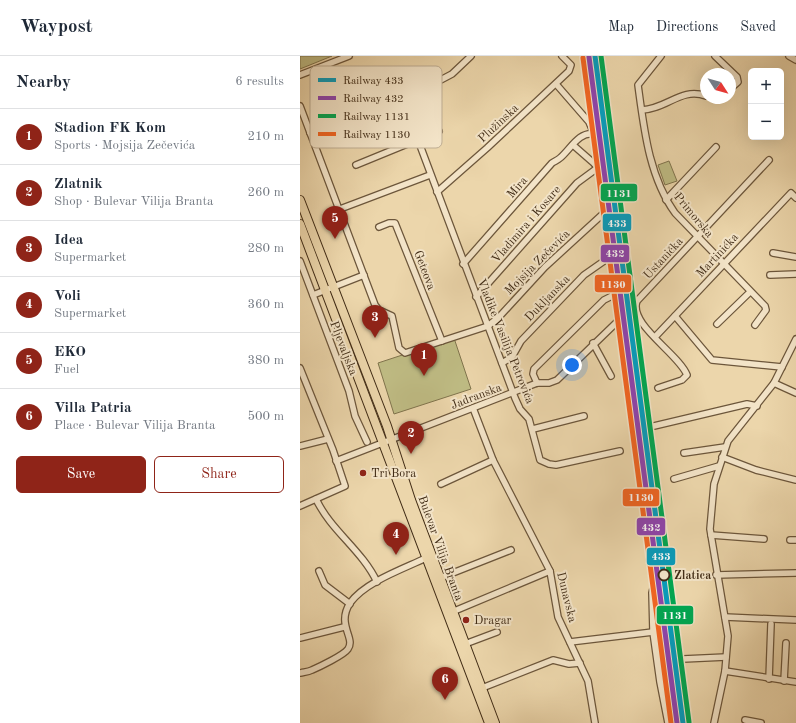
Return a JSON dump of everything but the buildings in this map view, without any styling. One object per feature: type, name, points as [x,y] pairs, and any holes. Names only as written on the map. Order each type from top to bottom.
[{"type":"main road","name":"Bulevar Vilija Branta","points":[[300,200],[330,288],[495,723]]},
{"type":"main road","name":"Bulevar Vilija Branta","points":[[300,224],[330,288]]},
{"type":"main road","name":"Bulevar Vilija Branta","points":[[388,442],[426,558],[489,723]]},
{"type":"street","points":[[323,66],[349,56]]},
{"type":"street","name":"Plužinska","points":[[436,192],[458,174],[572,68],[562,56]]},
{"type":"street","name":"Primorska","points":[[661,56],[638,84],[654,170],[666,200],[675,213],[766,308],[755,325]]},
{"type":"street","points":[[715,56],[728,68]]},
{"type":"street","points":[[789,56],[796,60]]},
{"type":"street","points":[[442,79],[452,74],[466,57]]},
{"type":"street","points":[[300,75],[310,71]]},
{"type":"street","points":[[556,84],[589,122],[594,134],[598,137],[600,142],[596,167],[572,145]]},
{"type":"street","points":[[642,110],[652,109],[687,93],[700,94]]},
{"type":"street","points":[[300,106],[310,133]]},
{"type":"street","name":"Mira","points":[[463,264],[552,163],[561,158],[582,136],[589,133],[594,134]]},
{"type":"street","points":[[666,200],[716,147]]},
{"type":"street","points":[[313,295],[364,275],[316,148]]},
{"type":"street","points":[[356,165],[398,148]]},
{"type":"street","name":"Vladike Vasilija Petrovića","points":[[421,148],[463,264],[513,393],[520,409],[529,419],[539,458],[542,462],[549,464],[566,463],[620,451]]},
{"type":"street","name":"Ustanička","points":[[655,338],[642,322],[636,307],[638,300],[769,160]]},
{"type":"street","name":"Mojsija Zečevića","points":[[364,275],[376,307],[392,316],[399,348],[405,353],[488,326],[499,317],[545,267],[603,215],[610,202],[605,171],[596,167]]},
{"type":"street","name":"Vladimira i Kosare","points":[[476,297],[570,190],[596,167]]},
{"type":"street","points":[[340,209],[430,174]]},
{"type":"street","name":"Martinićka","points":[[655,338],[724,263],[796,189]]},
{"type":"street","points":[[791,193],[796,198]]},
{"type":"street","name":"Geteova","points":[[379,227],[389,222],[395,223],[442,341]]},
{"type":"street","points":[[772,253],[796,257]]},
{"type":"street","name":"Dukljanska","points":[[502,363],[512,357],[521,341],[580,279],[614,254]]},
{"type":"street","name":"Pljevaljska","points":[[300,261],[349,391],[355,416],[367,442]]},
{"type":"street","points":[[770,275],[796,274]]},
{"type":"street","points":[[718,324],[750,292]]},
{"type":"street","points":[[537,383],[533,374],[534,369],[599,306],[614,295]]},
{"type":"street","points":[[675,316],[712,360],[782,367]]},
{"type":"street","name":"Jadranska","points":[[336,461],[537,383],[549,383],[558,380],[593,343],[618,321],[624,326],[629,337],[648,506],[656,541]]},
{"type":"street","points":[[655,338],[677,360],[687,375],[682,380],[658,388]]},
{"type":"street","points":[[714,723],[725,671],[728,636],[716,575],[711,535],[711,498],[719,466],[729,438],[757,406],[774,383],[796,339]]},
{"type":"street","points":[[593,343],[611,376]]},
{"type":"street","points":[[300,368],[345,486],[300,506]]},
{"type":"street","points":[[774,383],[796,393]]},
{"type":"street","points":[[654,426],[747,404],[757,406]]},
{"type":"street","name":"Dunavska","points":[[473,408],[493,460],[550,571],[558,617],[590,687],[595,723]]},
{"type":"street","points":[[533,430],[584,416]]},
{"type":"street","points":[[300,446],[328,439]]},
{"type":"street","points":[[684,453],[725,447]]},
{"type":"street","points":[[722,457],[756,470],[796,480]]},
{"type":"street","points":[[442,484],[493,460]]},
{"type":"street","points":[[674,479],[719,466]]},
{"type":"street","points":[[316,499],[325,514],[364,560],[377,582]]},
{"type":"street","points":[[711,535],[764,538]]},
{"type":"street","points":[[656,541],[650,550],[649,559],[655,580],[652,593],[654,632],[660,682],[668,723]]},
{"type":"street","points":[[654,611],[659,606],[662,594],[656,541]]},
{"type":"street","points":[[440,578],[511,550]]},
{"type":"street","points":[[300,673],[314,670],[348,649],[351,643],[344,627],[344,620],[350,604],[356,596],[377,582],[426,558]]},
{"type":"street","points":[[319,571],[325,585],[350,604]]},
{"type":"street","points":[[452,612],[550,571]]},
{"type":"street","points":[[716,575],[796,573]]},
{"type":"street","points":[[725,617],[796,620]]},
{"type":"street","points":[[769,679],[771,624]]},
{"type":"street","points":[[300,638],[344,627]]},
{"type":"street","points":[[465,644],[496,632]]},
{"type":"street","points":[[570,642],[654,632]]},
{"type":"street","points":[[784,681],[786,642]]},
{"type":"street","points":[[683,659],[726,657]]},
{"type":"street","points":[[482,688],[553,660],[569,664],[580,663]]},
{"type":"street","points":[[725,671],[796,682]]},
{"type":"street","points":[[744,720],[761,723]]},
{"type":"shaded area","points":[[300,56],[332,56],[300,69]]},
{"type":"shaded area","points":[[669,161],[677,181],[665,185],[658,165]]},
{"type":"shaded area","points":[[454,338],[471,389],[394,414],[378,363]]},
{"type":"rail line","name":"433","points":[[595,56],[683,723]]},
{"type":"rail line","name":"1131","points":[[601,56],[689,722]]},
{"type":"rail line","name":"432","points":[[589,57],[677,723]]},
{"type":"rail line","name":"1130","points":[[583,58],[671,723]]},
{"type":"place","name":"EKO","points":[[335,239]]},
{"type":"place","name":"Idea","points":[[375,338]]},
{"type":"place","name":"Stadion FK Kom","points":[[424,376]]},
{"type":"place","name":"Zlatnik","points":[[411,454]]},
{"type":"place","name":"Tri Bora","points":[[363,473]]},
{"type":"place","name":"Voli","points":[[396,555]]},
{"type":"place","name":"Zlatica","points":[[664,575]]},
{"type":"place","name":"Dragar","points":[[466,620]]},
{"type":"place","name":"Villa Patria","points":[[445,700]]}]
